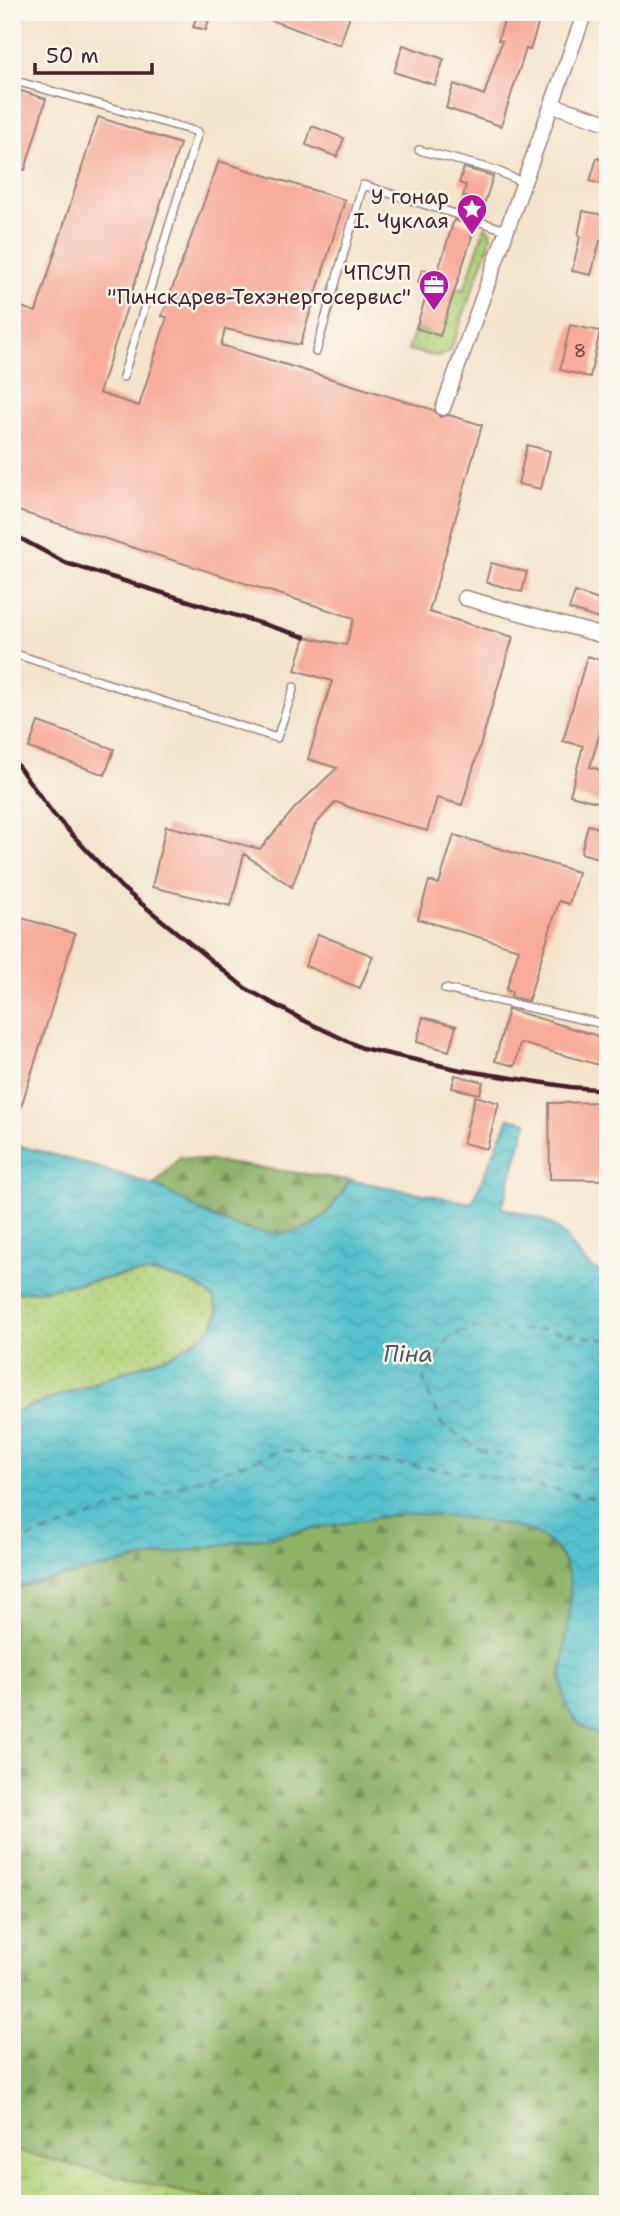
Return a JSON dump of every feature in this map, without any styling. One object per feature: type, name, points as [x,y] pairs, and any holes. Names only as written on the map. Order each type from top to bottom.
[{"type":"street","points":[[443,408],[585,12]]},
{"type":"street","points":[[552,106],[608,123]]},
{"type":"street","points":[[465,598],[608,638]]},
{"type":"lane","points":[[12,80],[198,132],[122,377]]},
{"type":"lane","points":[[419,150],[495,170],[525,183]]},
{"type":"lane","points":[[316,352],[363,185],[506,230]]},
{"type":"lane","points":[[12,653],[277,738],[294,687]]},
{"type":"lane","points":[[445,989],[608,1025]]},
{"type":"green space","points":[[485,227],[490,230],[489,245],[450,351],[439,357],[408,350],[416,328],[439,336],[456,288],[464,290]]},
{"type":"green space","points":[[180,1157],[350,1180],[331,1209],[317,1223],[290,1233],[259,1232],[215,1218],[154,1185]]},
{"type":"green space","points":[[139,1273],[176,1278],[209,1294],[213,1298],[217,1313],[209,1332],[191,1345],[168,1356],[12,1413],[12,1293],[46,1290]]},
{"type":"green space","points":[[420,1513],[483,1520],[531,1531],[557,1551],[570,1575],[571,1617],[561,1679],[599,1735],[608,1738],[608,2204],[228,2204],[12,2150],[12,1588],[145,1558],[392,1515]]},
{"type":"green space","points":[[12,2150],[228,2204],[12,2204]]},
{"type":"water","name":"Піна","points":[[509,1118],[527,1122],[502,1208],[553,1225],[584,1261],[598,1271],[608,1274],[608,1738],[579,1723],[565,1701],[562,1674],[570,1613],[570,1583],[562,1557],[540,1536],[521,1528],[441,1515],[392,1515],[145,1558],[12,1588],[12,1413],[173,1354],[208,1332],[216,1321],[218,1309],[213,1298],[202,1288],[187,1281],[154,1273],[122,1275],[46,1290],[12,1293],[12,1144],[135,1179],[166,1191],[204,1213],[245,1229],[291,1233],[305,1229],[322,1218],[350,1180],[472,1203]]},
{"type":"building","points":[[198,12],[211,12],[206,30],[193,27]]},
{"type":"building","points":[[351,12],[340,45],[253,14]]},
{"type":"building","points":[[507,12],[542,12],[530,50],[526,49],[501,126],[446,108],[454,84],[484,95],[502,41],[498,40]]},
{"type":"building","points":[[403,45],[444,59],[435,85],[394,72]]},
{"type":"building","points":[[18,90],[46,99],[25,170],[12,166],[12,109]]},
{"type":"building","points":[[98,117],[180,144],[99,393],[139,406],[167,317],[162,316],[219,161],[345,200],[300,345],[225,329],[221,345],[434,410],[440,417],[449,415],[482,425],[429,612],[513,637],[462,805],[437,798],[427,831],[336,802],[315,825],[292,887],[244,854],[231,906],[152,887],[166,826],[260,849],[295,808],[337,768],[308,759],[332,681],[295,670],[305,637],[346,645],[354,618],[12,509],[12,304],[36,312]]},
{"type":"building","points":[[312,126],[344,138],[337,157],[306,145]]},
{"type":"building","points":[[597,158],[608,161],[608,186],[590,181]]},
{"type":"building","points":[[464,168],[493,176],[485,202],[463,196],[466,185],[459,183]]},
{"type":"building","points":[[583,211],[608,216],[608,243],[600,241],[591,275],[572,271]]},
{"type":"building","points":[[454,220],[475,227],[440,336],[416,328],[429,287],[418,283],[422,269],[437,274]]},
{"type":"building","points":[[570,325],[600,331],[590,377],[560,370]]},
{"type":"building","points":[[527,445],[550,451],[541,489],[518,484]]},
{"type":"building","points":[[491,563],[527,572],[522,592],[486,582]]},
{"type":"building","points":[[575,592],[608,603],[608,622],[569,609]]},
{"type":"building","points":[[587,656],[608,662],[608,705],[590,767],[608,772],[608,805],[570,795],[583,746],[563,741]]},
{"type":"building","points":[[38,722],[114,749],[105,775],[29,748]]},
{"type":"building","points":[[588,825],[608,830],[608,861],[581,853]]},
{"type":"building","points":[[454,835],[578,872],[569,904],[559,901],[528,1001],[511,997],[512,992],[506,990],[519,949],[418,919],[429,881],[439,884]]},
{"type":"building","points":[[12,915],[75,934],[15,1126],[12,1126]]},
{"type":"building","points":[[318,934],[373,956],[360,988],[305,966]]},
{"type":"building","points":[[508,1009],[608,1039],[608,1051],[603,1066],[520,1043],[515,1066],[495,1061]]},
{"type":"building","points":[[423,1017],[456,1026],[449,1051],[417,1042]]},
{"type":"building","points":[[455,1075],[483,1082],[480,1094],[452,1088]]},
{"type":"building","points":[[475,1096],[499,1103],[487,1149],[463,1143]]},
{"type":"building","points":[[608,1102],[608,1180],[550,1179],[549,1103]]},
{"type":"ferry route","points":[[608,1340],[542,1329],[509,1331],[476,1328],[451,1335],[423,1380],[441,1424],[482,1451],[540,1463],[608,1471]]},
{"type":"ferry route","points":[[12,1544],[283,1450],[478,1474],[608,1501]]},
{"type":"railway","points":[[12,534],[66,563],[305,637]]},
{"type":"railway","points":[[12,758],[54,815],[121,887],[245,988],[362,1048],[461,1070],[570,1087],[608,1090]]},
{"type":"place","name":"У гонар І. Чуклая","points":[[472,236]]},
{"type":"place","name":"ЧПСУП \"Пинскдрев-Техэнергосервис\"","points":[[434,312]]}]
